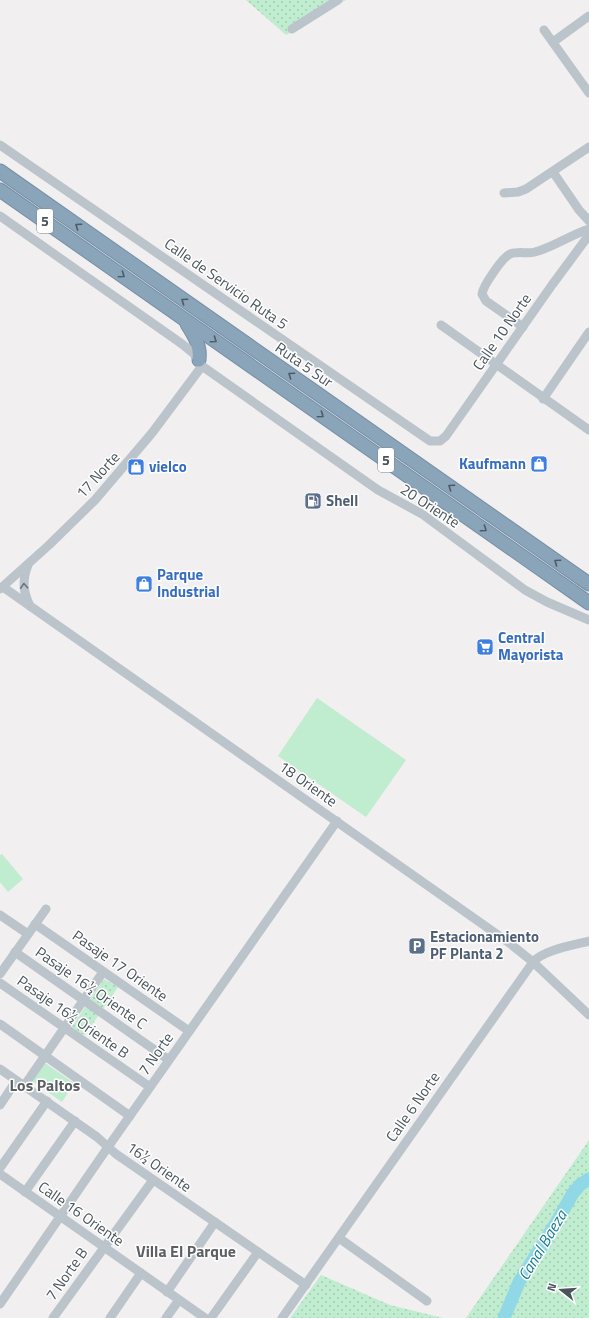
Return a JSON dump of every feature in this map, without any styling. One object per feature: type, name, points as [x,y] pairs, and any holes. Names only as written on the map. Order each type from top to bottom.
[{"type":"highway","name":"Ruta 5 Sur","points":[[0,171],[589,584]]},
{"type":"highway","name":"Ruta 5 Sur","points":[[0,190],[589,602]]},
{"type":"highway","points":[[182,318],[192,331],[197,341],[200,363]]},
{"type":"street","points":[[292,29],[338,0]]},
{"type":"street","points":[[553,42],[589,16]]},
{"type":"street","points":[[544,30],[586,83],[589,93]]},
{"type":"street","name":"Calle de Servicio Ruta 5","points":[[0,146],[425,439],[436,442]]},
{"type":"street","points":[[504,193],[513,193],[526,189],[589,147]]},
{"type":"street","points":[[553,172],[579,210],[589,221]]},
{"type":"street","points":[[0,216],[182,344],[200,363]]},
{"type":"street","points":[[523,327],[486,301],[482,294],[484,286],[505,258],[510,254],[533,253],[548,248],[589,229]]},
{"type":"street","name":"Calle 10 Norte","points":[[436,442],[446,436],[589,235]]},
{"type":"street","points":[[441,325],[543,399],[588,427]]},
{"type":"street","points":[[543,399],[589,332]]},
{"type":"street","name":"17 Norte","points":[[2,588],[95,500],[121,471],[155,429],[200,363]]},
{"type":"street","name":"20 Oriente","points":[[200,363],[378,490],[422,514],[525,590],[589,620]]},
{"type":"street","points":[[28,565],[24,575],[24,592],[30,606]]},
{"type":"street","name":"18 Oriente","points":[[2,588],[30,606],[508,942],[533,962],[589,1015]]},
{"type":"street","name":"7 Norte","points":[[0,1304],[108,1147],[337,821]]},
{"type":"street","points":[[0,974],[46,909]]},
{"type":"street","points":[[0,915],[28,934]]},
{"type":"street","name":"Pasaje 17 Oriente","points":[[35,924],[189,1031]]},
{"type":"street","name":"Calle 6 Norte","points":[[282,1318],[536,958],[589,941]]},
{"type":"street","name":"Pasaje 16½ Oriente C","points":[[16,952],[169,1060]]},
{"type":"street","points":[[0,1105],[45,1056],[104,972]]},
{"type":"street","name":"Pasaje 16½ Oriente B","points":[[0,983],[150,1087]]},
{"type":"street","points":[[0,1024],[130,1116]]},
{"type":"street","name":"16½ Oriente","points":[[0,1069],[75,1121],[154,1180],[306,1285]]},
{"type":"street","points":[[0,1168],[47,1102]]},
{"type":"street","points":[[25,1192],[75,1121]]},
{"type":"street","name":"Calle 16 Oriente","points":[[0,1174],[205,1318]]},
{"type":"street","name":"7 Norte B","points":[[53,1318],[154,1180]]},
{"type":"street","points":[[167,1292],[215,1222]]},
{"type":"street","points":[[339,1238],[427,1301]]},
{"type":"street","points":[[211,1318],[258,1252]]},
{"type":"street","points":[[110,1318],[141,1273]]},
{"type":"street","points":[[166,1318],[179,1300]]},
{"type":"green space","points":[[246,0],[346,0],[286,35]]},
{"type":"green space","points":[[317,698],[406,760],[366,817],[278,756]]},
{"type":"green space","points":[[2,854],[23,879],[8,892],[0,882],[0,855]]},
{"type":"green space","points":[[104,979],[118,987],[85,1035],[69,1031]]},
{"type":"green space","points":[[45,1063],[74,1083],[62,1102],[32,1081]]},
{"type":"green space","points":[[589,1140],[589,1318],[466,1318]]},
{"type":"green space","points":[[321,1275],[390,1305],[443,1318],[290,1318]]},
{"type":"waterway","name":"Canal Baeza","points":[[504,1318],[519,1282],[573,1193],[580,1185],[589,1179]]},
{"type":"place","name":"Kaufmann","points":[[539,464]]},
{"type":"place","name":"vielco","points":[[136,467]]},
{"type":"place","name":"Shell","points":[[313,501]]},
{"type":"place","name":"Parque Industrial","points":[[144,584]]},
{"type":"place","name":"Central Mayorista","points":[[485,647]]},
{"type":"place","name":"Estacionamiento PF Planta 2","points":[[417,946]]},
{"type":"district","name":"Los Paltos","points":[[45,1085]]},
{"type":"district","name":"Villa El Parque","points":[[186,1251]]}]
